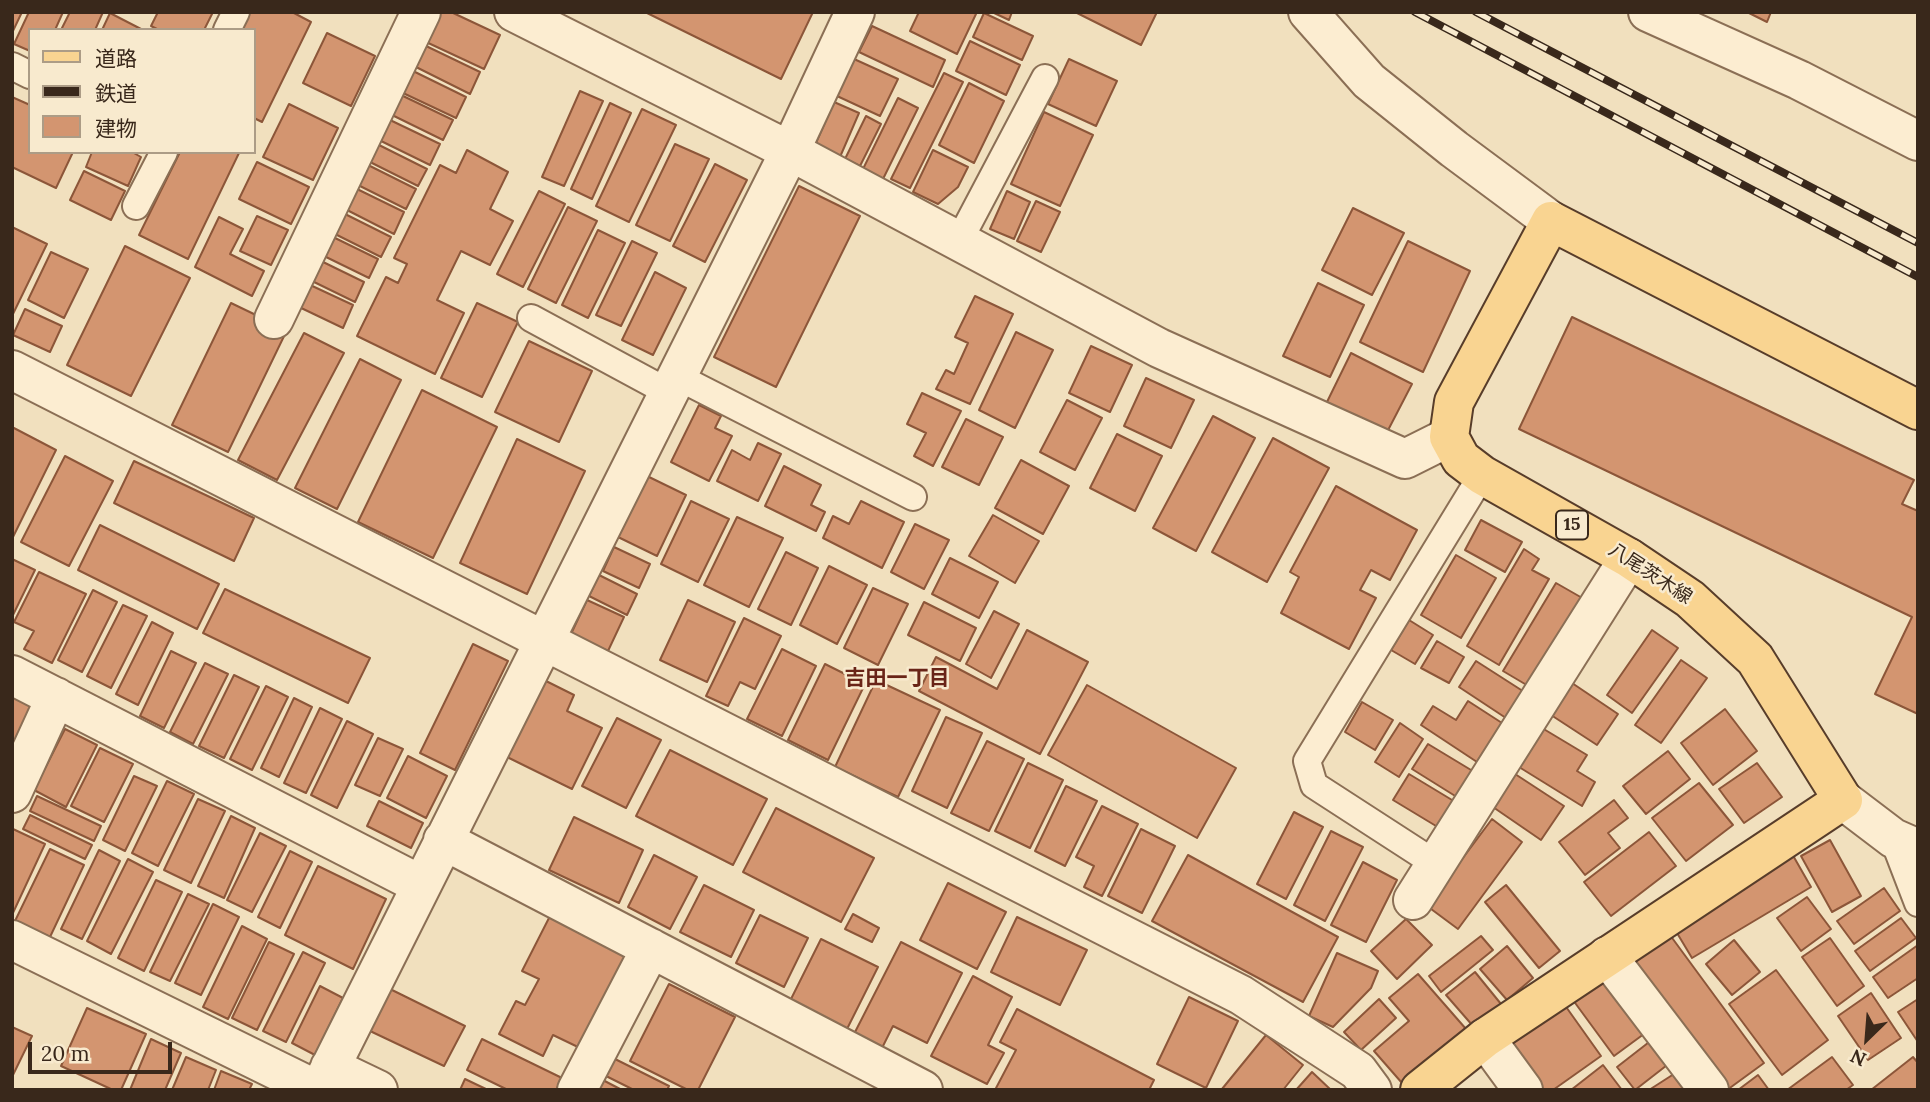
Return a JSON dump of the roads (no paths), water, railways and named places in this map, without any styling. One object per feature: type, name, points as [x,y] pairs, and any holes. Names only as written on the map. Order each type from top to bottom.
[{"type":"main road","points":[[1449,437],[1454,402],[1551,221],[1918,410]]},
{"type":"main road","name":"八尾茨木線","points":[[1449,437],[1461,458],[1482,475],[1629,558],[1690,599],[1755,659],[1843,800]]},
{"type":"main road","points":[[1429,1087],[1485,1038],[1843,800]]},
{"type":"street","points":[[274,319],[421,12]]},
{"type":"street","points":[[514,12],[790,151],[1159,348],[1405,459],[1449,437]]},
{"type":"street","points":[[322,1082],[790,151],[855,12]]},
{"type":"street","points":[[1308,12],[1369,81],[1551,221]]},
{"type":"street","points":[[1648,12],[1799,80],[1918,141]]},
{"type":"street","points":[[12,370],[1241,995],[1358,1071],[1372,1090]]},
{"type":"street","points":[[1413,900],[1629,558]]},
{"type":"street","points":[[12,675],[421,885]]},
{"type":"street","points":[[12,793],[56,697]]},
{"type":"street","points":[[1843,800],[1906,843]]},
{"type":"street","points":[[443,840],[923,1090]]},
{"type":"street","points":[[12,940],[322,1082],[378,1090]]},
{"type":"street","points":[[577,1090],[650,948]]},
{"type":"street","points":[[1607,956],[1709,1090]]},
{"type":"street","points":[[1485,1038],[1523,1090]]},
{"type":"lane","points":[[228,28],[236,12]]},
{"type":"lane","points":[[12,66],[28,74]]},
{"type":"lane","points":[[959,241],[1045,78]]},
{"type":"lane","points":[[136,206],[163,154]]},
{"type":"lane","points":[[531,318],[913,497]]},
{"type":"lane","points":[[1436,864],[1314,785],[1307,761],[1482,475]]},
{"type":"lane","points":[[1906,843],[1918,904]]},
{"type":"railway","points":[[1415,12],[1918,277]]},
{"type":"railway","points":[[1476,12],[1918,243]]},
{"type":"district","name":"吉田一丁目","points":[[897,679]]}]
